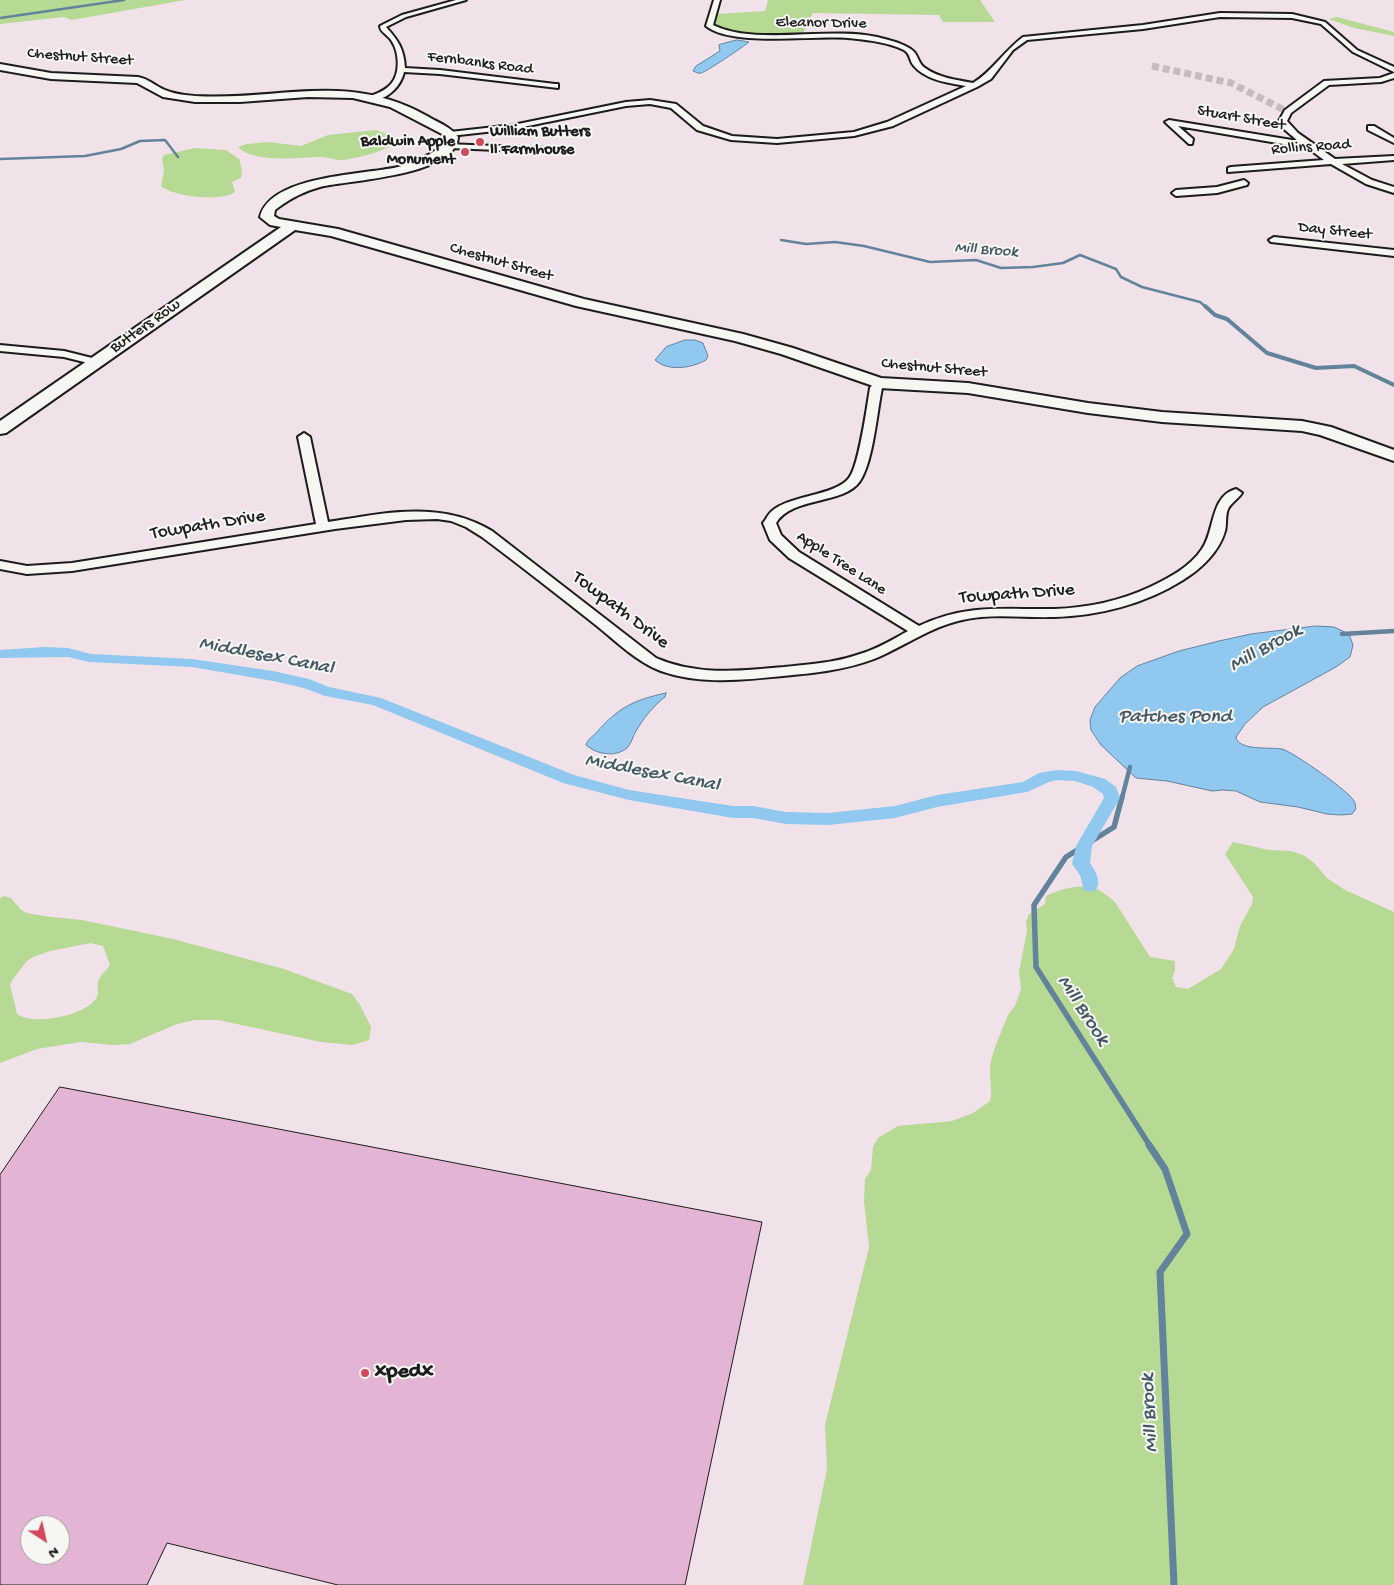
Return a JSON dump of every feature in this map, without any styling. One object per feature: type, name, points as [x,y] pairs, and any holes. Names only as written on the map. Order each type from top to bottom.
[{"type":"street","points":[[374,98],[396,84],[401,76],[397,44],[382,27],[400,17],[463,0]]},
{"type":"street","name":"Eleanor Drive","points":[[717,0],[709,26],[716,31],[746,36],[842,36],[881,40],[910,51],[913,55],[914,63],[924,71],[947,79],[974,85]]},
{"type":"street","points":[[449,140],[619,105],[650,102],[673,106],[700,128],[731,138],[767,141],[832,137],[865,132],[890,124],[974,85],[988,76],[1011,49],[1025,38],[1147,26],[1215,15],[1292,16],[1323,23],[1355,50],[1394,70]]},
{"type":"street","name":"Chestnut Street","points":[[0,67],[44,75],[142,81],[165,94],[197,99],[329,93],[374,98],[404,109],[449,140],[434,158],[407,169],[311,185],[285,197],[268,210],[267,217],[271,220],[293,226],[333,232],[560,297],[766,345],[879,383],[968,388],[1088,408],[1162,417],[1302,426],[1325,431],[1394,456]]},
{"type":"street","name":"Fernbanks Road","points":[[401,70],[449,72],[506,82],[555,86]]},
{"type":"street","points":[[1394,75],[1380,80],[1330,82],[1288,112],[1283,118],[1283,124],[1334,162],[1362,178],[1394,190]]},
{"type":"street","name":"Stuart Street","points":[[1189,142],[1189,139],[1168,118],[1289,143],[1308,144]]},
{"type":"street","points":[[1386,126],[1372,128],[1394,141]]},
{"type":"street","points":[[449,140],[548,150]]},
{"type":"street","name":"Rollins Road","points":[[1176,193],[1248,186],[1227,167],[1394,158]]},
{"type":"street","name":"Butters Row","points":[[0,429],[293,226]]},
{"type":"street","name":"Day Street","points":[[1274,240],[1394,253]]},
{"type":"street","points":[[0,348],[64,354],[96,362]]},
{"type":"street","name":"Apple Tree Lane","points":[[879,383],[860,464],[853,482],[838,491],[798,502],[781,510],[772,521],[771,527],[778,542],[794,554],[919,632]]},
{"type":"street","points":[[304,437],[322,527]]},
{"type":"street","name":"Towpath Drive","points":[[0,565],[28,570],[72,567],[322,527],[421,515],[445,516],[470,524],[487,534],[645,657],[665,667],[690,674],[726,676],[841,664],[875,653],[938,623],[963,615],[1003,612],[1076,611],[1114,605],[1155,591],[1183,575],[1206,555],[1218,530],[1221,509],[1236,493]]},
{"type":"green space","points":[[0,0],[185,0],[72,20],[64,17],[0,24]]},
{"type":"green space","points":[[768,0],[980,0],[995,22],[943,22],[939,15],[813,13],[803,33],[745,34],[714,25],[717,14],[765,11]]},
{"type":"green space","points":[[1337,17],[1394,32],[1394,36],[1354,28],[1329,19]]},
{"type":"green space","points":[[376,130],[392,136],[393,145],[369,154],[344,160],[321,157],[266,158],[255,156],[238,147],[268,142],[301,146],[328,135]]},
{"type":"green space","points":[[195,148],[226,150],[239,159],[242,170],[241,178],[232,182],[235,192],[219,197],[198,197],[176,193],[161,186],[164,171],[162,158],[164,155]]},
{"type":"green space","points":[[1233,842],[1269,850],[1291,851],[1303,855],[1313,862],[1327,878],[1345,890],[1394,912],[1394,1585],[803,1585],[827,1469],[825,1425],[869,1247],[864,1201],[865,1179],[871,1170],[873,1147],[878,1138],[898,1126],[952,1121],[973,1113],[990,1101],[991,1061],[1009,1013],[1015,1006],[1021,989],[1019,972],[1027,931],[1026,922],[1029,914],[1045,904],[1046,896],[1081,886],[1092,887],[1104,893],[1115,902],[1150,957],[1175,961],[1175,971],[1172,978],[1176,987],[1188,989],[1221,969],[1234,949],[1240,926],[1252,904],[1253,897],[1225,854]]},
{"type":"green space","points":[[4,896],[11,898],[21,910],[27,913],[82,920],[173,939],[284,969],[352,994],[371,1027],[369,1040],[353,1045],[321,1042],[218,1020],[195,1020],[177,1024],[130,1044],[113,1045],[81,1042],[37,1049],[0,1063],[0,898]],"holes":[[[91,943],[103,946],[110,965],[99,980],[98,995],[91,1004],[72,1014],[47,1019],[35,1019],[17,1014],[10,985],[27,961],[50,951]]]},
{"type":"water","points":[[737,40],[749,42],[704,72],[693,71],[696,66],[720,51],[719,45]]},
{"type":"water","points":[[685,340],[695,340],[703,343],[708,356],[706,360],[680,368],[666,366],[655,360],[666,347]]},
{"type":"water","name":"Patches Pond","points":[[1316,626],[1334,627],[1349,634],[1353,645],[1350,657],[1336,667],[1263,707],[1245,724],[1236,737],[1242,744],[1255,748],[1282,749],[1308,764],[1350,796],[1355,802],[1356,809],[1352,814],[1327,814],[1298,807],[1260,802],[1236,791],[1212,791],[1167,781],[1136,778],[1101,745],[1091,730],[1090,720],[1095,707],[1120,678],[1137,666],[1179,651],[1219,641],[1251,634]]},
{"type":"water","points":[[666,693],[665,697],[642,722],[627,748],[617,753],[606,754],[595,751],[586,745],[590,738],[619,711],[635,702]]},
{"type":"building","name":"xpedx","points":[[60,1087],[762,1222],[685,1585],[338,1585],[167,1543],[147,1585],[0,1585],[0,1175]]},
{"type":"waterway","points":[[0,18],[124,0]]},
{"type":"waterway","points":[[0,159],[85,156],[121,149],[140,141],[165,140],[178,157]]},
{"type":"waterway","name":"Mill Brook","points":[[781,240],[806,244],[835,242],[864,246],[930,262],[976,260],[1001,268],[1033,267],[1063,263],[1080,255],[1116,269],[1121,277],[1142,287],[1200,302],[1206,307]]},
{"type":"waterway","name":"Mill Brook","points":[[1205,306],[1215,315],[1227,319],[1267,353],[1316,368],[1354,366],[1394,385]]},
{"type":"waterway","name":"Mill Brook","points":[[1342,634],[1394,631]]},
{"type":"waterway","name":"Middlesex Canal","points":[[0,654],[57,651],[79,654],[89,658],[192,663],[273,676],[309,684],[325,691],[376,701],[569,779],[629,795],[733,812],[753,812],[786,818],[828,819],[895,812],[937,801],[1027,787],[1045,777],[1057,775],[1076,776],[1099,783],[1110,791],[1112,798],[1084,846],[1081,864],[1088,874],[1090,886]]},
{"type":"waterway","name":"Mill Brook","points":[[1122,798],[1130,767]]},
{"type":"waterway","name":"Mill Brook","points":[[1122,797],[1114,827],[1066,857],[1034,905],[1036,967],[1150,1146]]},
{"type":"waterway","name":"Mill Brook","points":[[1149,1145],[1165,1169],[1187,1234],[1160,1272],[1174,1585]]},
{"type":"tunnel","points":[[1152,66],[1231,83],[1288,112]]},
{"type":"place","name":"William Butters II Farmhouse","points":[[480,142]]},
{"type":"place","name":"Baldwin Apple Monument","points":[[465,152]]},
{"type":"place","name":"xpedx","points":[[365,1373]]}]
